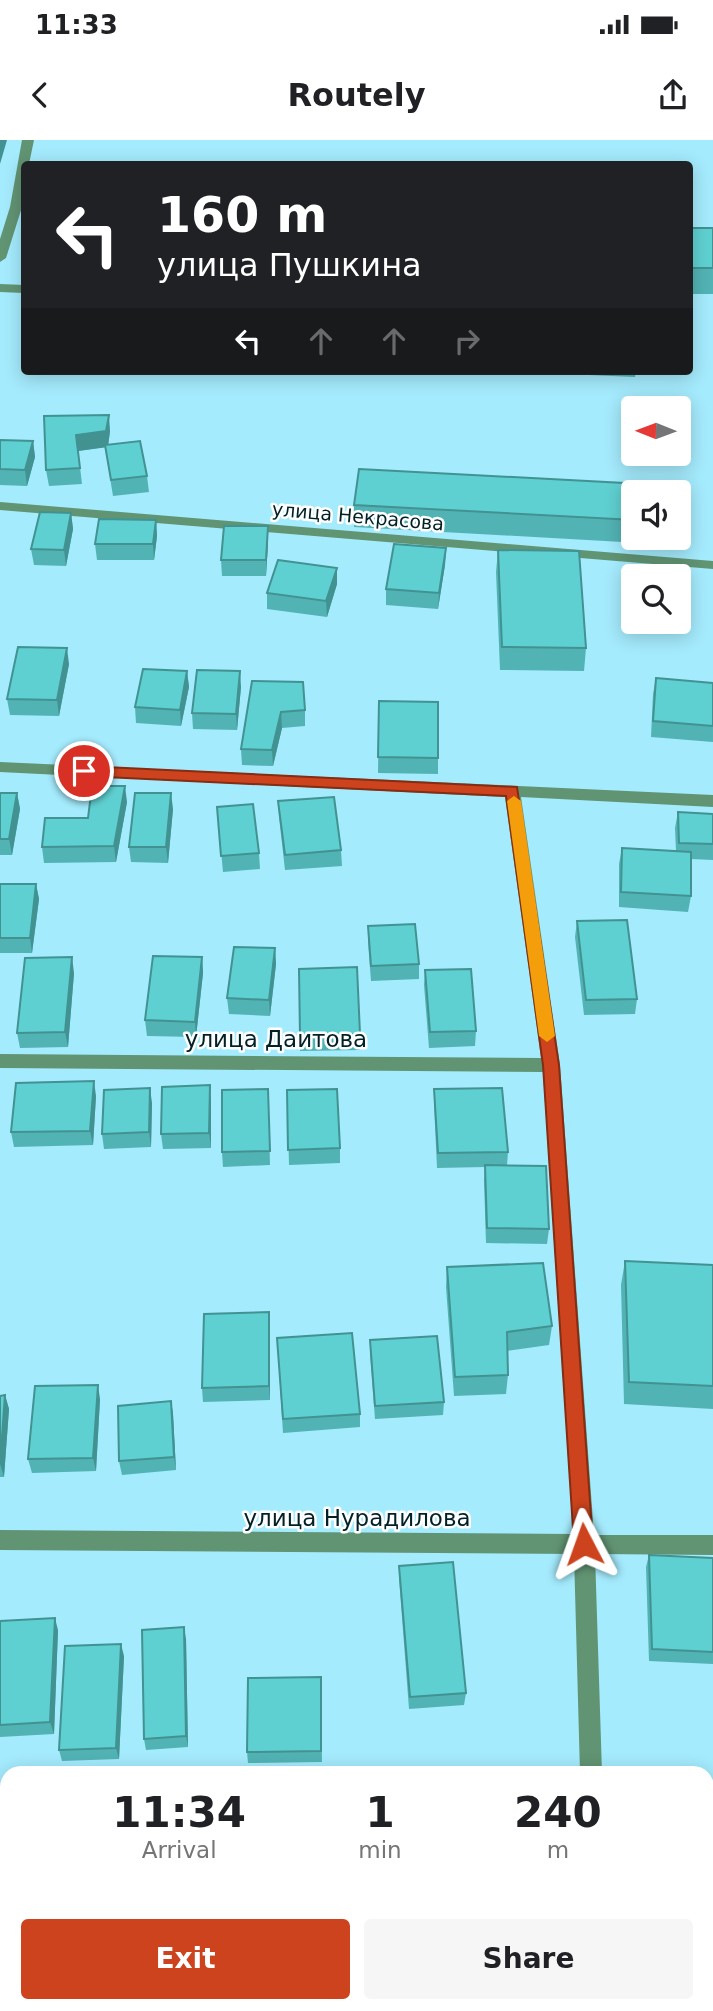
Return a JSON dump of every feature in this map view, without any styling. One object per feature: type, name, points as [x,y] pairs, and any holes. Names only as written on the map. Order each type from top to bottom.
[{"type":"street","points":[[24,161],[28,140]]},
{"type":"street","points":[[0,258],[16,207],[21,179]]},
{"type":"street","points":[[0,288],[21,289]]},
{"type":"street","name":"улица Некрасова","points":[[0,506],[713,565]]},
{"type":"street","points":[[0,767],[713,801]]},
{"type":"street","points":[[512,791],[551,1065],[584,1544],[591,1766]]},
{"type":"street","name":"улица Даитова","points":[[0,1061],[551,1065]]},
{"type":"street","name":"улица Нурадилова","points":[[0,1540],[713,1545]]},
{"type":"building","points":[[693,228],[713,228],[713,268],[693,268]]},
{"type":"building","points":[[109,415],[106,431],[76,435],[80,468],[46,470],[44,416]]},
{"type":"building","points":[[0,440],[33,441],[25,470],[0,469]]},
{"type":"building","points":[[140,441],[147,476],[111,480],[105,445]]},
{"type":"building","points":[[359,469],[621,483],[621,519],[354,505]]},
{"type":"building","points":[[40,512],[71,513],[64,550],[31,549]]},
{"type":"building","points":[[99,519],[156,520],[153,544],[95,544]]},
{"type":"building","points":[[224,526],[268,526],[266,560],[221,560]]},
{"type":"building","points":[[394,544],[446,548],[439,593],[386,589]]},
{"type":"building","points":[[498,550],[579,551],[586,648],[502,647]]},
{"type":"building","points":[[278,560],[337,568],[326,601],[267,593]]},
{"type":"building","points":[[18,647],[67,648],[57,700],[7,699]]},
{"type":"building","points":[[143,669],[187,671],[180,710],[135,707]]},
{"type":"building","points":[[197,670],[240,671],[236,714],[192,713]]},
{"type":"building","points":[[656,678],[713,683],[713,726],[653,721]]},
{"type":"building","points":[[252,681],[303,682],[305,710],[281,712],[272,750],[241,749]]},
{"type":"building","points":[[379,701],[438,702],[438,758],[378,757]]},
{"type":"building","points":[[92,786],[125,786],[114,846],[42,847],[45,818],[88,818]]},
{"type":"building","points":[[0,793],[17,793],[9,839],[0,839]]},
{"type":"building","points":[[135,793],[171,793],[166,847],[129,847]]},
{"type":"building","points":[[334,797],[341,850],[285,855],[278,801]]},
{"type":"building","points":[[253,804],[259,853],[221,856],[217,807]]},
{"type":"building","points":[[678,812],[713,814],[713,844],[679,843]]},
{"type":"building","points":[[622,848],[691,852],[691,896],[621,892]]},
{"type":"building","points":[[0,884],[36,884],[30,938],[0,938]]},
{"type":"building","points":[[627,920],[637,999],[586,1000],[577,921]]},
{"type":"building","points":[[415,924],[419,964],[371,966],[368,926]]},
{"type":"building","points":[[234,947],[275,948],[269,1000],[227,998]]},
{"type":"building","points":[[153,956],[202,957],[195,1022],[145,1020]]},
{"type":"building","points":[[72,957],[65,1032],[17,1033],[25,958]]},
{"type":"building","points":[[357,967],[360,1034],[300,1036],[299,969]]},
{"type":"building","points":[[471,969],[476,1031],[430,1032],[425,970]]},
{"type":"building","points":[[94,1081],[90,1131],[11,1132],[16,1083]]},
{"type":"building","points":[[210,1085],[209,1133],[161,1134],[162,1087]]},
{"type":"building","points":[[150,1088],[149,1132],[102,1134],[104,1090]]},
{"type":"building","points":[[502,1088],[508,1152],[438,1153],[434,1089]]},
{"type":"building","points":[[268,1089],[270,1151],[222,1152],[222,1090]]},
{"type":"building","points":[[337,1089],[340,1148],[288,1150],[287,1090]]},
{"type":"building","points":[[485,1165],[546,1166],[549,1229],[487,1228]]},
{"type":"building","points":[[625,1261],[713,1265],[713,1386],[629,1382]]},
{"type":"building","points":[[543,1263],[552,1326],[507,1332],[508,1375],[455,1377],[447,1267]]},
{"type":"building","points":[[269,1312],[269,1386],[202,1388],[204,1314]]},
{"type":"building","points":[[352,1333],[360,1414],[283,1419],[277,1338]]},
{"type":"building","points":[[437,1336],[444,1402],[375,1406],[370,1340]]},
{"type":"building","points":[[98,1385],[93,1458],[28,1459],[35,1386]]},
{"type":"building","points":[[5,1395],[0,1464],[0,1396]]},
{"type":"building","points":[[171,1401],[174,1457],[119,1461],[118,1406]]},
{"type":"building","points":[[649,1555],[713,1558],[713,1652],[652,1649]]},
{"type":"building","points":[[453,1562],[466,1693],[410,1697],[399,1566]]},
{"type":"building","points":[[55,1618],[50,1722],[0,1725],[0,1621]]},
{"type":"building","points":[[184,1627],[186,1736],[144,1739],[142,1630]]},
{"type":"building","points":[[121,1644],[116,1748],[59,1750],[65,1646]]},
{"type":"building","points":[[321,1677],[321,1751],[247,1752],[248,1678]]},
{"type":"slow traffic","points":[[514,801],[547,1036]]},
{"type":"route","points":[[84,771],[512,791],[551,1065],[584,1544]]}]
